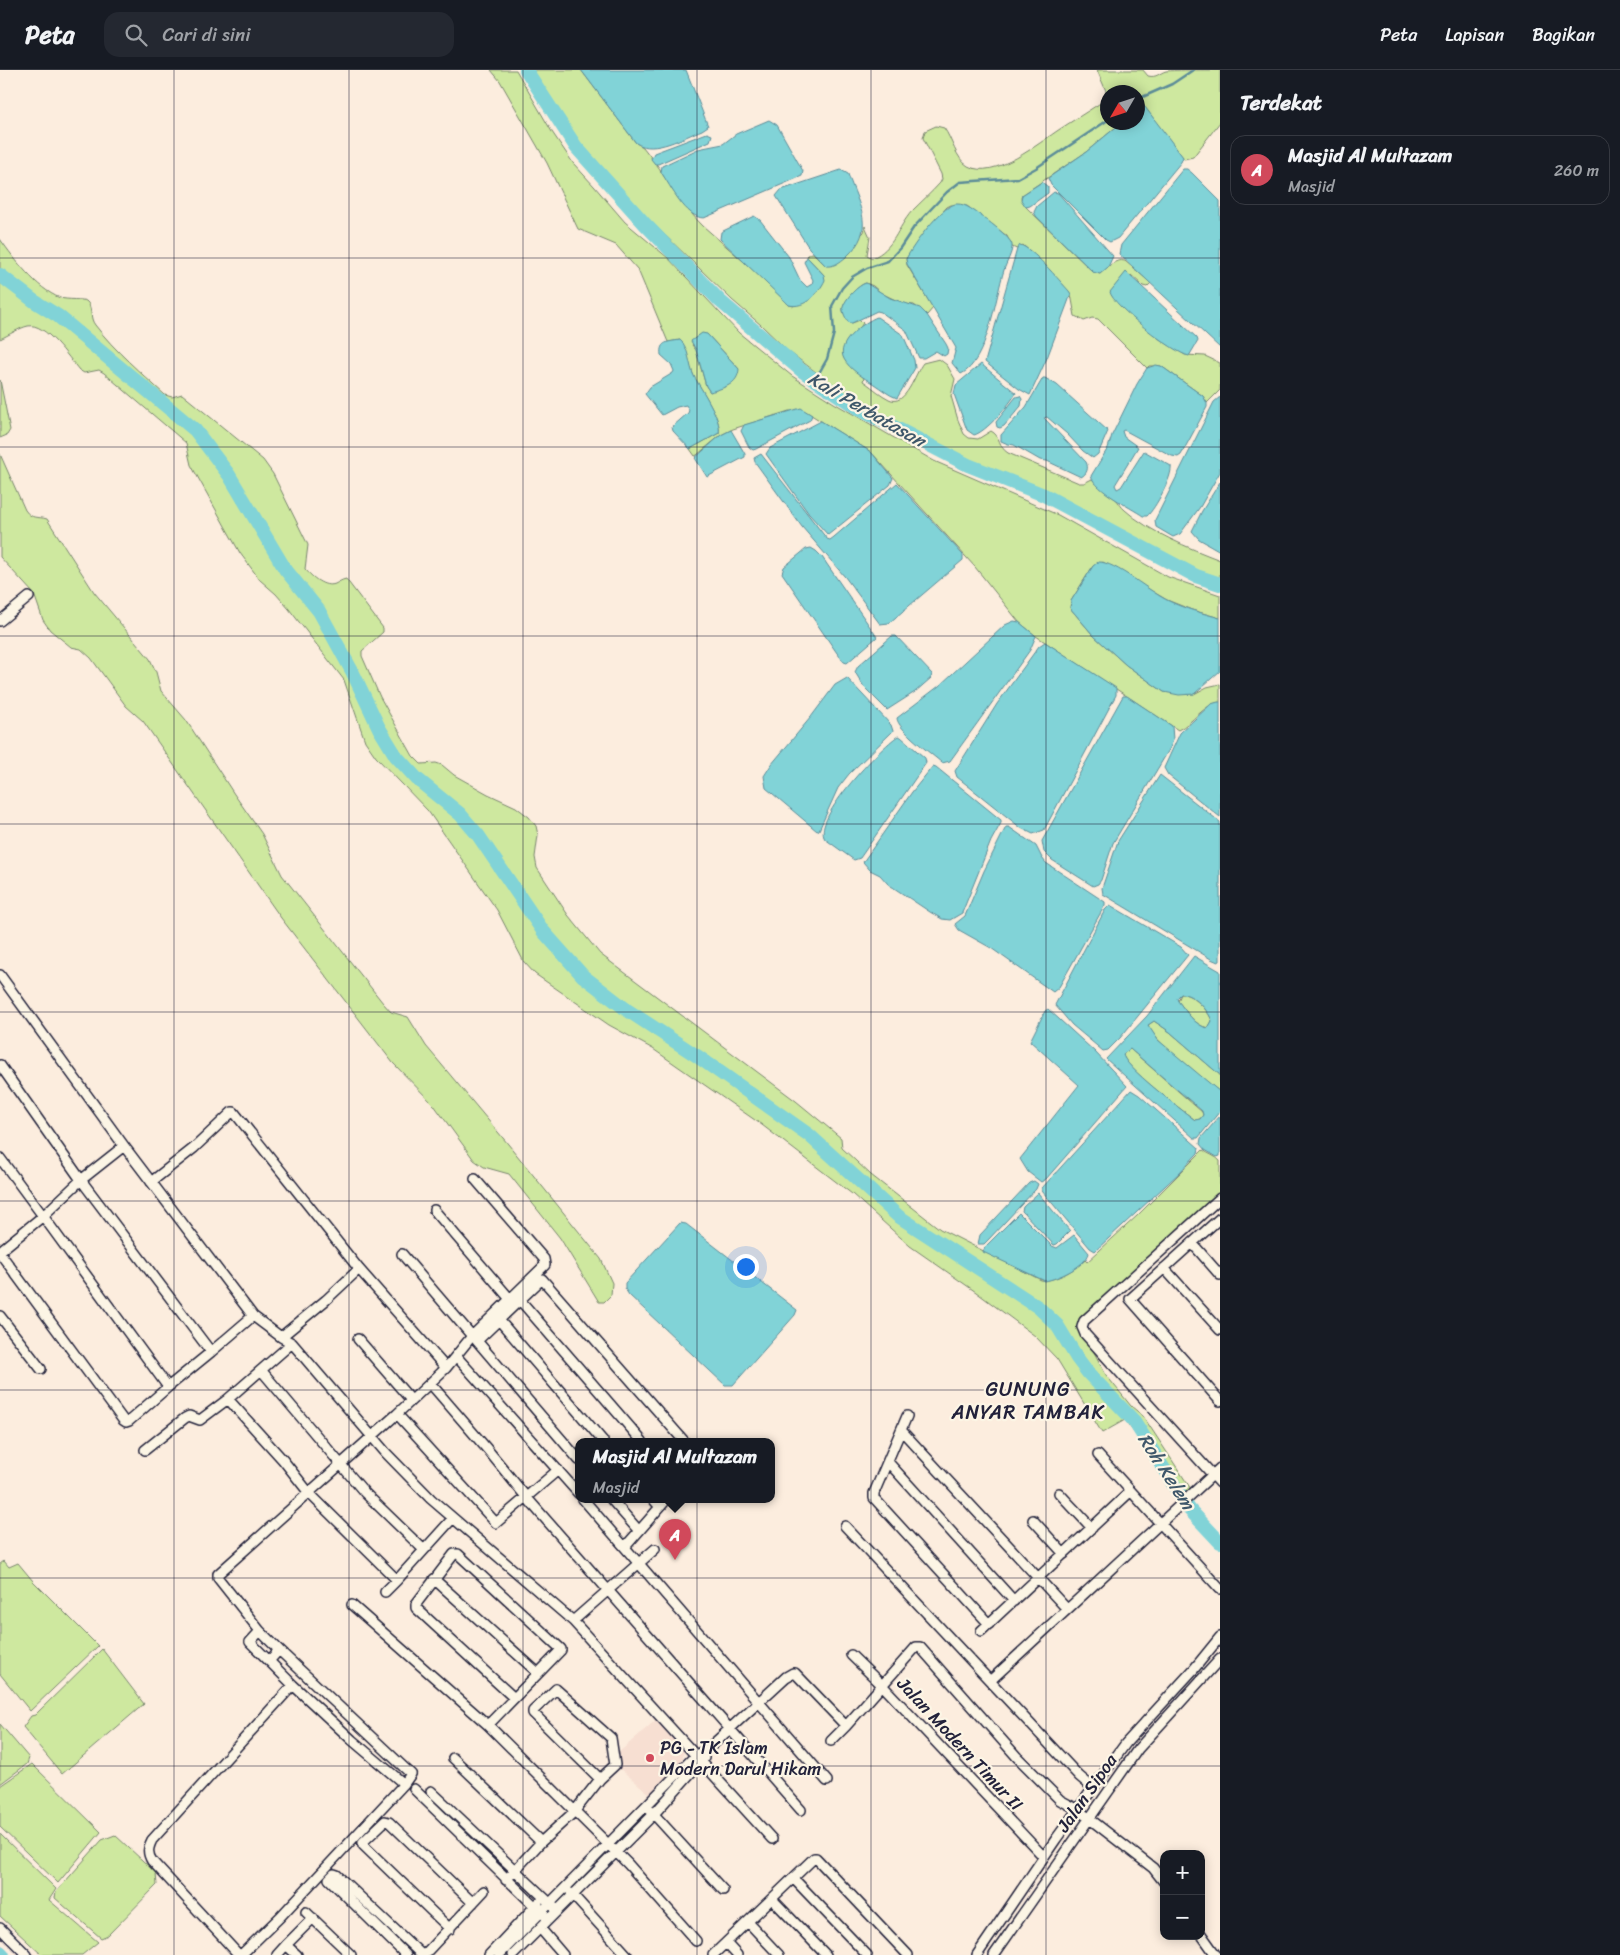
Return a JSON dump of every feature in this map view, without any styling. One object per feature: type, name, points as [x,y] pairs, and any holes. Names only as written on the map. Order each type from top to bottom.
[{"type":"street","points":[[0,621],[29,597]]},
{"type":"street","points":[[0,975],[124,1146],[253,1316],[292,1343],[372,1437],[412,1480],[452,1518],[573,1621],[772,1839]]},
{"type":"street","points":[[0,1065],[81,1180],[211,1352]]},
{"type":"street","points":[[151,1182],[194,1148],[234,1112],[359,1270],[446,1368]]},
{"type":"street","points":[[124,1146],[81,1180],[43,1216],[0,1252],[123,1420],[129,1421],[253,1316]]},
{"type":"street","points":[[0,1158],[168,1387]]},
{"type":"street","points":[[475,1179],[544,1260],[545,1265],[499,1320],[477,1341],[575,1455]]},
{"type":"street","points":[[1220,1198],[1084,1321],[1082,1327],[1085,1334],[1220,1483]]},
{"type":"street","points":[[434,1210],[639,1438]]},
{"type":"street","points":[[1220,1218],[1130,1298],[1220,1401]]},
{"type":"street","points":[[1192,1243],[1220,1275]]},
{"type":"street","points":[[402,1254],[472,1336]]},
{"type":"street","points":[[1164,1268],[1220,1330]]},
{"type":"street","points":[[281,1337],[359,1270]]},
{"type":"street","points":[[404,1784],[352,1740],[293,1685],[273,1656],[255,1635],[218,1578],[218,1574],[397,1414],[446,1368],[472,1336],[542,1278],[681,1438]]},
{"type":"street","points":[[0,1316],[41,1369]]},
{"type":"street","points":[[499,1320],[600,1438]]},
{"type":"street","points":[[358,1339],[411,1400]]},
{"type":"street","points":[[145,1450],[185,1418],[190,1416],[200,1420],[228,1399],[292,1343]]},
{"type":"street","points":[[456,1356],[575,1489]]},
{"type":"street","points":[[260,1370],[365,1493],[424,1550]]},
{"type":"street","points":[[430,1383],[527,1498],[801,1810]]},
{"type":"street","points":[[228,1399],[283,1460],[309,1493],[397,1580]]},
{"type":"street","points":[[397,1414],[496,1523],[558,1470]]},
{"type":"street","points":[[907,1416],[874,1493],[874,1498],[989,1624]]},
{"type":"street","points":[[902,1430],[1067,1609]]},
{"type":"street","points":[[1098,1455],[1220,1589]]},
{"type":"street","points":[[888,1462],[1014,1601]]},
{"type":"street","points":[[990,1681],[1159,1522],[1220,1468]]},
{"type":"street","points":[[981,1631],[1131,1491]]},
{"type":"street","points":[[1059,1493],[1092,1528]]},
{"type":"street","points":[[586,1503],[827,1781]]},
{"type":"street","points":[[614,1503],[639,1531]]},
{"type":"street","points":[[656,1503],[660,1507]]},
{"type":"street","points":[[625,1547],[664,1503]]},
{"type":"street","points":[[386,1592],[452,1518]]},
{"type":"street","points":[[1033,1520],[1064,1554]]},
{"type":"street","points":[[845,1526],[1079,1776],[1093,1788]]},
{"type":"street","points":[[573,1621],[655,1549]]},
{"type":"street","points":[[488,1725],[514,1698],[538,1673],[560,1650],[560,1646],[458,1554],[454,1554],[416,1604],[416,1608],[514,1698]]},
{"type":"street","points":[[434,1580],[538,1673]]},
{"type":"street","points":[[352,1605],[488,1725],[574,1812],[616,1851],[696,1941]]},
{"type":"street","points":[[255,1635],[250,1642],[273,1656],[411,1774],[404,1784],[280,1917],[240,1955],[152,1861],[148,1851],[152,1840],[293,1685]]},
{"type":"street","points":[[977,1955],[1077,1809],[1126,1743],[1194,1669],[1220,1637]]},
{"type":"street","points":[[831,1741],[916,1647],[920,1647],[1017,1757],[1060,1800],[1089,1818],[1152,1868],[1160,1877]]},
{"type":"street","name":"Jalan Modern Timur II","points":[[851,1655],[882,1685],[1044,1857]]},
{"type":"street","name":"Jalan Sipoa","points":[[994,1955],[1138,1749],[1220,1659]]},
{"type":"street","points":[[499,1955],[547,1900],[566,1887],[608,1843],[729,1728],[793,1672],[846,1726]]},
{"type":"street","points":[[511,1875],[541,1842],[574,1812],[600,1779],[614,1768],[615,1765],[611,1738],[559,1689],[556,1689],[533,1712],[600,1779]]},
{"type":"street","points":[[453,1758],[541,1842]]},
{"type":"street","points":[[513,1955],[654,1814],[698,1759]]},
{"type":"street","points":[[414,1789],[484,1849],[511,1875],[548,1920]]},
{"type":"street","points":[[431,1791],[484,1849],[511,1875],[547,1900],[558,1911]]},
{"type":"street","points":[[647,1806],[723,1890]]},
{"type":"street","points":[[450,1929],[363,1845],[363,1842],[385,1821],[390,1822],[473,1903]]},
{"type":"street","points":[[713,1955],[812,1859],[816,1858],[908,1955]]},
{"type":"street","points":[[406,1955],[330,1881],[329,1879],[334,1874],[423,1955],[450,1929],[484,1891]]},
{"type":"street","points":[[793,1878],[867,1955]]},
{"type":"street","points":[[1028,1883],[1039,1890]]},
{"type":"street","points":[[566,1887],[627,1955]]},
{"type":"street","points":[[772,1899],[826,1955]]},
{"type":"street","points":[[488,1955],[538,1910]]},
{"type":"street","points":[[277,1955],[309,1915],[351,1955]]},
{"type":"street","points":[[748,1922],[778,1955]]},
{"type":"street","points":[[0,1928],[27,1955]]},
{"type":"street","points":[[540,1928],[563,1955]]},
{"type":"street","points":[[1205,1939],[1219,1955]]},
{"type":"street","points":[[726,1943],[737,1955]]},
{"type":"street","points":[[286,1945],[297,1955]]},
{"type":"shaded area","name":"PG - TK Islam Modern Darul Hikam","points":[[658,1718],[685,1746],[682,1762],[651,1795],[619,1768],[617,1754]]},
{"type":"green space","points":[[491,70],[516,70],[552,132],[573,163],[625,222],[668,258],[739,333],[792,376],[834,403],[934,461],[1058,515],[1168,577],[1220,595],[1220,618],[1167,600],[1103,562],[1093,566],[1071,601],[1070,608],[1093,635],[1126,665],[1164,692],[1194,694],[1207,687],[1220,684],[1220,702],[1209,706],[1178,730],[1036,636],[1019,622],[975,567],[871,452],[808,413],[789,411],[733,429],[721,435],[695,456],[690,449],[719,433],[719,427],[710,405],[694,377],[680,340],[668,342],[638,270],[616,245],[578,229],[547,163],[500,81]],"holes":[[[707,334],[739,369],[710,392],[706,386],[696,350],[692,345]]]},
{"type":"green space","points":[[532,70],[581,70],[636,143],[643,147],[697,220],[759,275],[789,305],[794,306],[824,275],[807,257],[808,254],[813,253],[826,266],[864,232],[865,226],[870,237],[867,255],[872,258],[890,244],[912,211],[940,183],[942,179],[941,174],[923,138],[925,131],[936,126],[944,128],[957,154],[964,163],[979,169],[991,168],[1016,158],[1100,103],[1100,130],[1113,130],[1086,152],[1022,195],[1021,198],[1026,207],[1093,272],[1100,274],[1108,266],[1121,260],[1125,261],[1151,283],[1147,287],[1143,286],[1131,275],[1158,338],[1185,355],[1205,356],[1220,363],[1220,390],[1207,403],[1203,396],[1161,366],[1149,366],[1147,368],[1098,319],[1092,318],[1084,321],[1075,316],[1071,294],[1038,259],[1023,245],[1017,249],[1012,247],[1007,236],[967,206],[951,205],[947,207],[926,230],[906,259],[907,265],[933,308],[927,315],[914,305],[904,304],[866,283],[859,287],[845,303],[843,310],[846,318],[852,323],[860,320],[863,323],[847,363],[864,378],[863,381],[889,399],[895,400],[900,399],[905,394],[923,363],[939,359],[947,365],[955,379],[951,396],[964,434],[969,438],[978,439],[991,431],[1008,453],[1079,483],[1092,479],[1135,518],[1157,532],[1220,560],[1220,580],[1180,565],[1090,513],[944,449],[845,394],[788,351],[732,300],[633,204],[572,135]]},
{"type":"green space","points":[[1097,70],[1143,70],[1148,76],[1156,76],[1166,71],[1220,70],[1220,122],[1193,157],[1184,159],[1145,110],[1145,85],[1103,85]]},
{"type":"green space","points":[[0,239],[19,264],[43,288],[60,298],[86,301],[90,306],[93,322],[103,335],[128,362],[165,395],[172,397],[182,394],[263,460],[273,474],[308,545],[305,569],[323,583],[331,585],[346,579],[383,628],[383,632],[362,651],[362,656],[380,697],[413,756],[421,764],[436,763],[442,765],[454,775],[516,807],[529,817],[536,826],[538,835],[535,857],[537,868],[568,915],[600,954],[796,1101],[841,1138],[842,1148],[871,1175],[940,1229],[1041,1280],[1053,1279],[1071,1271],[1085,1260],[1087,1262],[1138,1215],[1203,1150],[1220,1161],[1220,1198],[1084,1321],[1085,1335],[1106,1375],[1131,1406],[1143,1416],[1193,1492],[1179,1505],[1149,1454],[1125,1420],[1102,1433],[1057,1359],[1035,1336],[910,1246],[852,1194],[762,1125],[653,1049],[609,1025],[535,974],[524,962],[497,910],[428,811],[376,757],[365,741],[344,680],[289,609],[260,580],[240,553],[191,465],[186,443],[104,373],[99,370],[84,373],[79,370],[49,335],[35,326],[28,326],[0,339]]},
{"type":"green space","points":[[0,380],[10,430],[7,435],[0,438]]},
{"type":"green space","points":[[0,454],[25,510],[32,516],[47,519],[94,592],[150,659],[161,691],[186,720],[262,834],[282,875],[383,1003],[391,1012],[408,1017],[426,1046],[601,1259],[612,1283],[611,1295],[604,1302],[599,1302],[560,1238],[509,1174],[484,1167],[474,1160],[434,1105],[393,1063],[281,918],[143,721],[126,706],[91,658],[81,649],[71,647],[50,630],[43,620],[34,594],[0,557]]},
{"type":"green space","points":[[1181,994],[1195,999],[1204,1008],[1212,1021],[1208,1028],[1195,1021],[1178,1001]]},
{"type":"green space","points":[[1154,1021],[1170,1032],[1220,1075],[1220,1092],[1159,1041],[1148,1025]]},
{"type":"green space","points":[[1130,1049],[1202,1112],[1203,1115],[1200,1119],[1195,1120],[1132,1068],[1125,1060],[1123,1054]]},
{"type":"green space","points":[[4,1561],[9,1567],[18,1563],[33,1581],[98,1646],[30,1711],[0,1674],[0,1564]]},
{"type":"green space","points":[[102,1649],[144,1704],[62,1774],[23,1727],[31,1716],[35,1715]]},
{"type":"green space","points":[[0,1724],[29,1758],[27,1764],[0,1784]]},
{"type":"green space","points":[[32,1764],[101,1832],[58,1883],[0,1827],[0,1786]]},
{"type":"green space","points":[[0,1834],[56,1889],[49,1900],[98,1942],[82,1955],[42,1955],[0,1916]]},
{"type":"green space","points":[[115,1835],[156,1873],[157,1885],[108,1935],[101,1938],[55,1898],[56,1892],[102,1840]]},
{"type":"water","points":[[581,70],[686,70],[708,126],[669,144],[651,147],[636,143]]},
{"type":"water","points":[[1145,107],[1183,157],[1181,162],[1118,238],[1110,242],[1051,185],[1048,178],[1086,152],[1113,130],[1145,130]]},
{"type":"water","points":[[769,120],[777,125],[803,171],[802,176],[704,218],[697,217],[691,213],[680,201],[661,172],[662,166],[698,149],[723,144],[736,134]]},
{"type":"water","points":[[707,133],[712,135],[710,141],[658,164],[655,164],[651,159],[654,153]]},
{"type":"water","points":[[1183,169],[1187,169],[1192,173],[1220,201],[1220,348],[1119,254],[1121,245]]},
{"type":"water","points":[[841,170],[848,174],[863,217],[863,227],[861,237],[846,257],[834,265],[826,266],[809,248],[776,196],[781,190]]},
{"type":"water","points":[[1042,182],[1048,187],[1048,193],[1026,207],[1021,200],[1022,195]]},
{"type":"water","points":[[1054,192],[1058,193],[1113,256],[1108,267],[1100,274],[1093,272],[1036,216],[1034,212],[1037,206]]},
{"type":"water","points":[[955,204],[962,204],[984,218],[1006,236],[1012,245],[984,343],[978,357],[961,374],[952,363],[956,348],[907,264],[906,259],[914,245],[935,219]]},
{"type":"water","points":[[754,216],[760,220],[789,257],[800,280],[807,287],[812,284],[813,280],[804,262],[807,257],[824,275],[825,280],[811,299],[801,305],[789,305],[720,239],[721,232]]},
{"type":"water","points":[[1020,245],[1038,258],[1071,294],[1047,358],[1030,395],[1019,389],[985,362],[1017,249]]},
{"type":"water","points":[[1126,272],[1197,338],[1198,341],[1189,356],[1158,338],[1132,317],[1113,298],[1110,292]]},
{"type":"water","points":[[866,283],[890,298],[920,308],[927,315],[946,344],[948,348],[947,354],[944,356],[936,351],[924,358],[919,358],[906,330],[881,312],[877,311],[849,323],[843,311],[844,304],[856,289]]},
{"type":"water","points":[[877,317],[903,335],[914,360],[915,368],[897,398],[853,370],[846,363],[842,353],[847,340],[852,334],[865,323]]},
{"type":"water","points":[[702,333],[707,334],[739,369],[733,382],[710,392],[706,386],[696,350],[691,341]]},
{"type":"water","points":[[680,340],[687,352],[692,372],[714,412],[719,427],[719,433],[690,449],[673,431],[672,427],[688,413],[689,410],[686,405],[677,407],[662,415],[645,394],[650,387],[673,373],[671,364],[661,355],[661,350],[666,343]]},
{"type":"water","points":[[981,364],[1016,393],[1009,404],[985,429],[974,435],[967,430],[954,394],[956,385]]},
{"type":"water","points":[[1156,365],[1161,366],[1203,396],[1207,407],[1181,455],[1178,457],[1172,456],[1124,430],[1122,431],[1124,437],[1138,447],[1115,485],[1117,489],[1121,487],[1144,451],[1171,466],[1169,477],[1159,500],[1147,516],[1143,516],[1106,493],[1094,482],[1091,476],[1108,448],[1112,435],[1137,384],[1147,368]]},
{"type":"water","points":[[1043,378],[1057,385],[1108,431],[1098,454],[1093,458],[1047,417],[1044,418],[1086,462],[1087,471],[1081,477],[1047,461],[1040,460],[1014,445],[1001,441],[1001,435],[1026,407]]},
{"type":"water","points":[[1020,396],[1022,399],[1021,406],[1004,426],[997,427],[996,422],[1016,397]]},
{"type":"water","points":[[1220,397],[1220,472],[1200,507],[1180,534],[1173,537],[1156,527],[1155,520],[1214,402]]},
{"type":"water","points":[[801,408],[812,415],[810,420],[756,449],[753,450],[749,447],[741,431],[744,425]]},
{"type":"water","points":[[821,421],[871,452],[893,478],[890,485],[828,535],[809,514],[766,454],[770,448]]},
{"type":"water","points":[[731,430],[745,457],[707,477],[695,458],[721,435]]},
{"type":"water","points":[[761,454],[827,539],[830,540],[834,537],[897,483],[963,555],[963,560],[889,623],[880,624],[845,577],[802,527],[755,462],[754,458]]},
{"type":"water","points":[[1220,482],[1220,551],[1199,539],[1192,531]]},
{"type":"water","points":[[811,548],[822,557],[877,637],[847,663],[837,653],[782,573],[784,567],[806,549]]},
{"type":"water","points":[[1098,562],[1114,567],[1175,604],[1220,618],[1220,671],[1194,694],[1179,695],[1164,692],[1126,665],[1093,635],[1070,608],[1071,601],[1093,566]]},
{"type":"water","points":[[1014,621],[1019,622],[1036,636],[1030,650],[950,761],[942,763],[909,735],[897,718],[939,686],[1005,625]]},
{"type":"water","points":[[892,636],[896,636],[932,674],[931,678],[915,692],[887,710],[864,687],[855,672],[858,666]]},
{"type":"water","points":[[1045,642],[1116,688],[1116,695],[1044,830],[1033,834],[1021,828],[957,777],[955,771],[997,704],[1039,646]]},
{"type":"water","points":[[847,678],[891,725],[893,731],[849,774],[838,788],[817,831],[766,788],[764,776],[835,685]]},
{"type":"water","points":[[1123,696],[1127,696],[1172,726],[1173,740],[1113,843],[1101,880],[1093,886],[1052,860],[1044,852],[1042,841]]},
{"type":"water","points":[[1220,702],[1220,817],[1168,775],[1164,768],[1180,733],[1211,704]]},
{"type":"water","points":[[898,736],[925,758],[926,763],[860,858],[854,860],[825,839],[823,829],[837,801],[850,784],[877,754]]},
{"type":"water","points":[[933,766],[1001,820],[962,913],[950,920],[942,919],[888,884],[863,862],[912,792]]},
{"type":"water","points":[[1160,775],[1220,822],[1220,961],[1218,962],[1103,894],[1102,888],[1118,841]]},
{"type":"water","points":[[1006,827],[1009,827],[1036,846],[1046,863],[1105,902],[1059,987],[1053,992],[991,948],[959,930],[955,924],[965,916],[984,871]]},
{"type":"water","points":[[1110,905],[1181,947],[1188,955],[1120,1038],[1108,1050],[1103,1051],[1072,1025],[1055,1005],[1105,910]]},
{"type":"water","points":[[1194,956],[1220,971],[1220,1075],[1170,1032],[1154,1021],[1148,1025],[1158,1040],[1220,1092],[1220,1111],[1198,1138],[1194,1138],[1106,1059],[1147,1016]],"holes":[[[1181,994],[1186,994],[1195,999],[1204,1008],[1212,1021],[1208,1028],[1195,1021],[1178,1001],[1177,998]],[[1130,1049],[1202,1111],[1203,1115],[1200,1119],[1195,1120],[1132,1068],[1123,1054]]]},
{"type":"water","points":[[1048,1009],[1095,1052],[1127,1086],[1046,1179],[1041,1182],[1028,1172],[1020,1159],[1079,1085],[1030,1041],[1045,1011]]},
{"type":"water","points":[[1131,1090],[1199,1148],[1198,1153],[1095,1251],[1090,1248],[1042,1191],[1042,1188]]},
{"type":"water","points":[[1220,1116],[1220,1156],[1217,1157],[1205,1150],[1200,1144],[1201,1138]]},
{"type":"water","points":[[1034,1181],[1038,1184],[1036,1189],[984,1244],[978,1244],[980,1235],[1029,1183]]},
{"type":"water","points":[[1038,1193],[1070,1231],[1057,1244],[1054,1245],[1022,1211],[1023,1207]]},
{"type":"water","points":[[1019,1213],[1052,1246],[1057,1248],[1074,1235],[1089,1253],[1087,1258],[1083,1263],[1070,1271],[1057,1278],[1045,1281],[983,1252],[985,1247]]},
{"type":"water","points":[[680,1223],[686,1224],[797,1310],[795,1315],[733,1385],[725,1385],[629,1295],[625,1289],[625,1283]]},
{"type":"waterway","name":"Kali Perbatasan","points":[[526,70],[576,147],[645,224],[720,301],[802,371],[859,409],[968,465],[1044,495],[1196,576],[1220,584]]},
{"type":"waterway","points":[[1145,96],[1172,84],[1193,70]]},
{"type":"waterway","points":[[815,380],[827,359],[834,333],[832,306],[842,288],[852,277],[867,268],[888,261],[900,248],[914,227],[947,192],[960,182],[1018,178],[1100,125]]},
{"type":"waterway","name":"Roh Kelem","points":[[0,275],[34,301],[58,316],[195,430],[229,475],[285,569],[319,611],[353,673],[379,728],[396,756],[417,779],[460,814],[478,835],[543,931],[583,976],[627,1010],[697,1056],[809,1135],[898,1216],[1038,1307],[1057,1325],[1089,1374],[1134,1421],[1189,1509],[1220,1542]]},
{"type":"waterway","points":[[0,1952],[3,1955]]},
{"type":"place","name":"Masjid Al Multazam","points":[[675,1560]]},
{"type":"place","name":"PG - TK Islam Modern Darul Hikam","points":[[650,1758]]},
{"type":"district","name":"GUNUNG ANYAR TAMBAK","points":[[1028,1400]]}]
